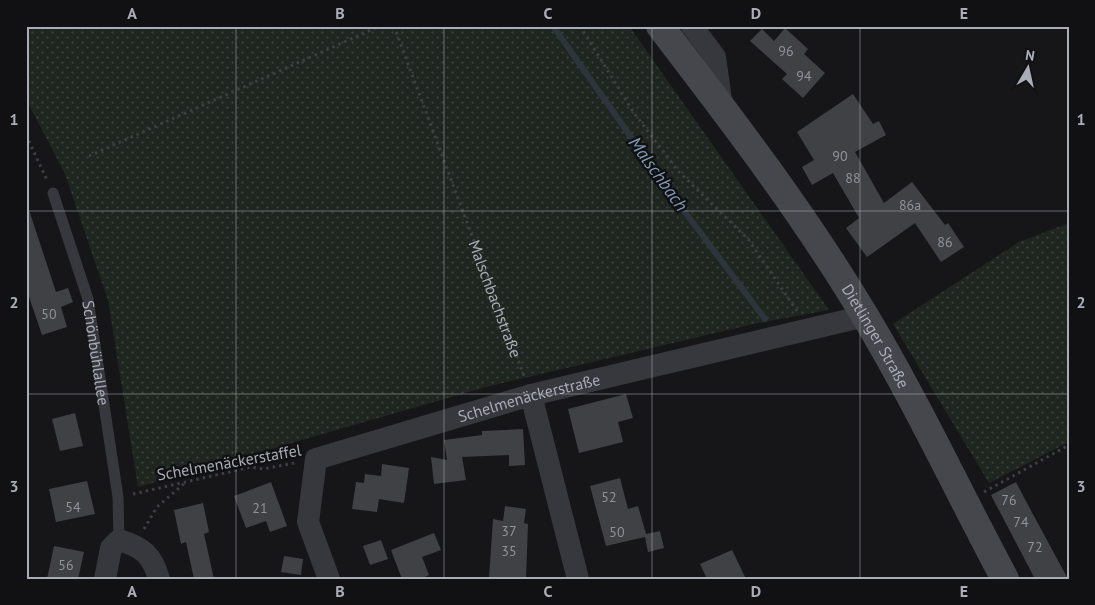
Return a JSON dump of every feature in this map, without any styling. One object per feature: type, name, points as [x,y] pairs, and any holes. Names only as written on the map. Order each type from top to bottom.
[{"type":"main road","name":"Dietlinger Straße","points":[[660,26],[798,211],[865,316],[930,434],[1005,579]]},
{"type":"street","name":"Dietlinger Straße","points":[[692,26],[715,56],[722,107]]},
{"type":"street","name":"Schelmenäckerstraße","points":[[316,459],[531,395],[865,316]]},
{"type":"street","points":[[531,395],[578,579]]},
{"type":"street","points":[[316,459],[308,522],[330,579]]},
{"type":"street","points":[[127,543],[146,552],[158,579]]},
{"type":"street","name":"Schönbühlallee","points":[[105,579],[111,548],[127,543]]},
{"type":"lane","name":"Schönbühlallee","points":[[53,193],[88,299],[118,497],[127,543]]},
{"type":"path","points":[[89,156],[380,26]]},
{"type":"path","name":"Malschbachstraße","points":[[394,26],[531,395]]},
{"type":"path","points":[[580,26],[634,113],[678,171],[748,239],[810,330]]},
{"type":"path","points":[[26,135],[53,193]]},
{"type":"path","points":[[964,502],[1069,445]]},
{"type":"path","name":"Schelmenäckerstaffel","points":[[118,497],[251,467],[263,469],[316,459]]},
{"type":"path","points":[[127,543],[156,507],[188,480]]},
{"type":"shaded area","points":[[26,26],[629,26],[829,310],[758,323],[486,387],[138,487],[108,300],[65,174],[26,99]]},
{"type":"shaded area","points":[[1069,223],[1069,442],[989,483],[893,324],[1019,242]]},
{"type":"building","points":[[785,28],[808,49],[804,54],[825,73],[803,98],[782,79],[787,74],[750,41],[762,29],[774,41]]},
{"type":"building","points":[[853,94],[873,124],[879,121],[886,135],[855,152],[884,203],[912,182],[945,225],[948,223],[964,247],[941,262],[915,223],[867,257],[846,228],[859,218],[833,173],[812,185],[802,167],[814,160],[797,132]]},
{"type":"building","points":[[29,210],[56,292],[68,288],[73,302],[61,307],[67,327],[42,335],[26,288],[26,211]]},
{"type":"building","points":[[626,394],[633,418],[618,422],[623,442],[579,453],[568,409]]},
{"type":"building","points":[[75,413],[83,446],[60,451],[52,419]]},
{"type":"building","points":[[523,429],[525,465],[509,466],[509,455],[462,457],[466,480],[434,484],[431,457],[447,460],[444,440],[482,435],[482,431]]},
{"type":"building","points":[[382,464],[409,468],[404,503],[379,499],[377,512],[352,509],[356,482],[364,483],[365,474],[381,476]]},
{"type":"building","points":[[620,478],[628,509],[638,506],[646,534],[660,531],[664,548],[648,552],[645,537],[606,546],[590,486]]},
{"type":"building","points":[[87,481],[95,514],[56,522],[49,489]]},
{"type":"building","points":[[271,482],[287,526],[270,532],[266,521],[246,528],[234,496]]},
{"type":"building","points":[[1016,482],[1068,579],[1035,579],[991,495]]},
{"type":"building","points":[[203,503],[209,532],[204,534],[214,579],[194,579],[186,542],[181,544],[174,510]]},
{"type":"building","points":[[505,506],[526,509],[524,523],[528,524],[526,579],[489,578],[493,519],[503,521]]},
{"type":"building","points":[[434,533],[441,550],[422,557],[429,575],[421,579],[402,579],[391,550]]},
{"type":"building","points":[[381,540],[388,559],[370,565],[363,546]]},
{"type":"building","points":[[54,546],[84,552],[78,579],[47,579]]},
{"type":"building","points":[[732,550],[746,579],[707,579],[700,564]]},
{"type":"building","points":[[284,556],[303,559],[301,575],[281,572]]},
{"type":"waterway","name":"Malschbach","points":[[553,26],[664,184],[765,319]]}]
